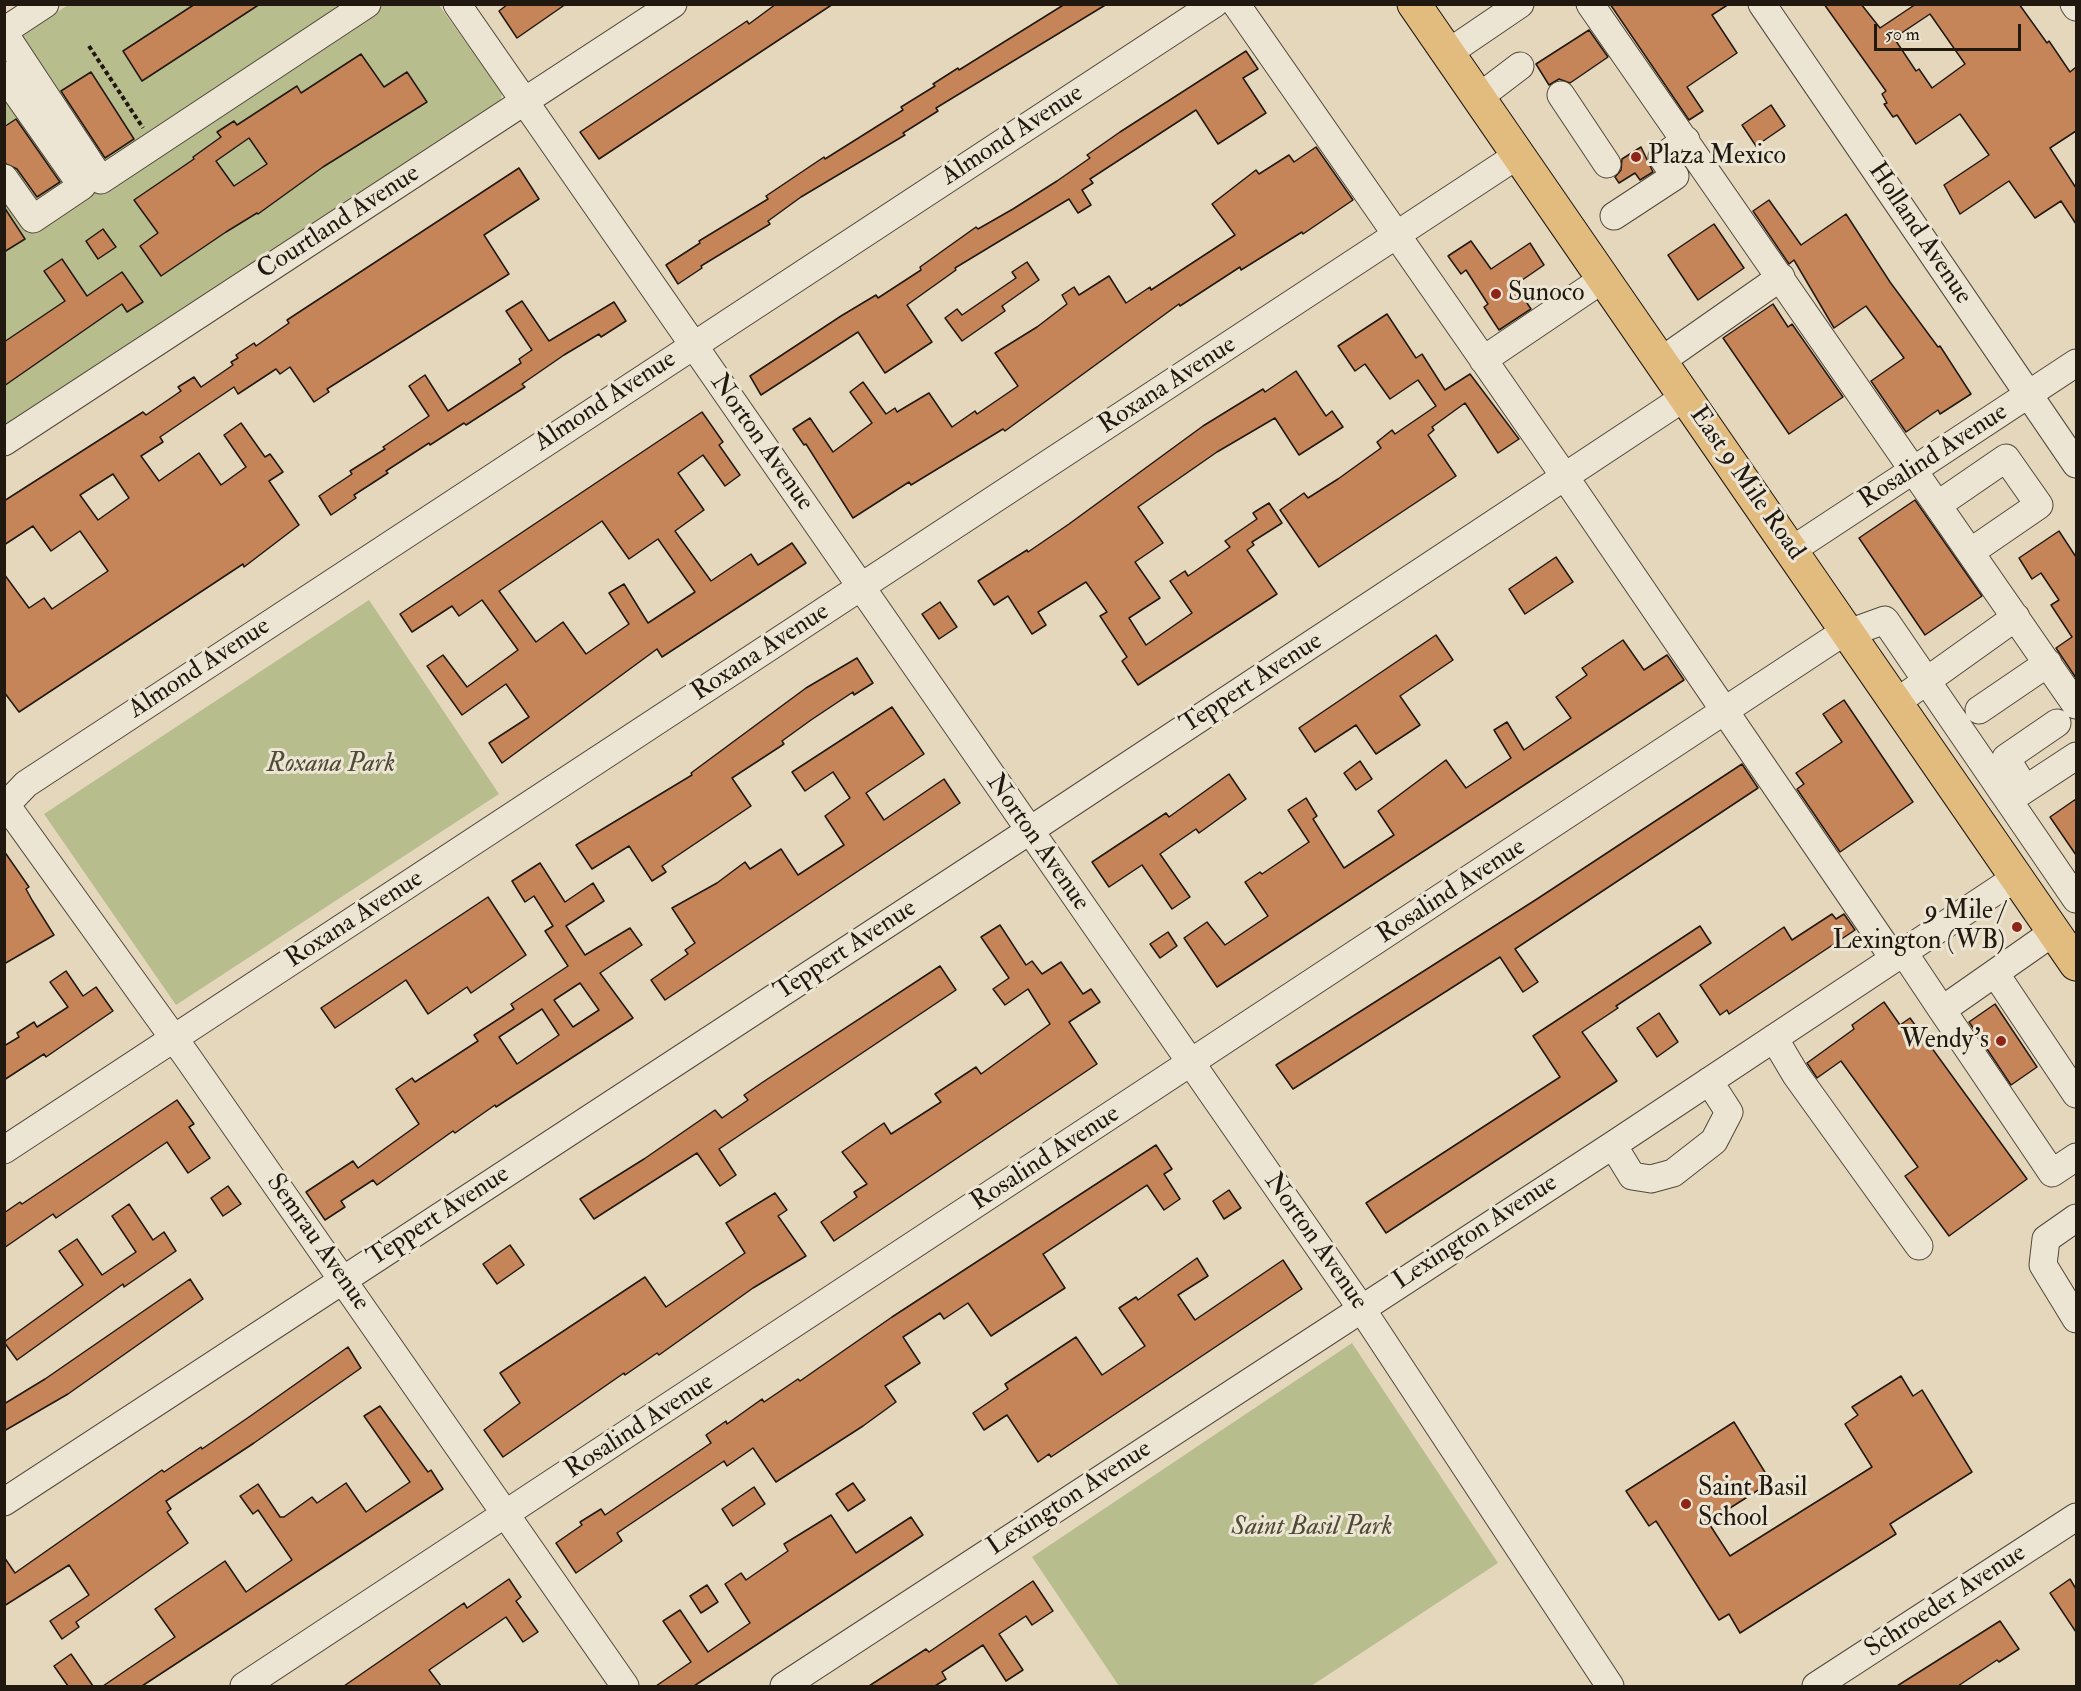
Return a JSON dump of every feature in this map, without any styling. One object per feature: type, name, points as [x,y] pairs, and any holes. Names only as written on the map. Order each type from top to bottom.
[{"type":"main road","name":"East 9 Mile Road","points":[[1414,4],[2076,961]]},
{"type":"street","points":[[45,4],[4,32],[101,180],[367,4]]},
{"type":"street","name":"Norton Avenue","points":[[456,4],[1361,1308],[1610,1686]]},
{"type":"street","name":"Courtland Avenue","points":[[4,442],[673,4]]},
{"type":"street","name":"Almond Avenue","points":[[5,805],[26,784],[1214,4]]},
{"type":"street","points":[[1236,4],[1726,712],[1899,956],[1942,1010],[2052,1173],[2076,1157]]},
{"type":"street","points":[[1448,53],[1520,4]]},
{"type":"street","name":"Holland Avenue","points":[[1762,4],[2076,464]]},
{"type":"street","points":[[1593,12],[1655,104],[1686,140],[2048,663],[2067,714],[2006,758],[2019,803]]},
{"type":"street","points":[[1478,98],[1520,66]]},
{"type":"street","points":[[4,75],[82,186],[33,219],[4,178]]},
{"type":"street","points":[[1561,96],[1607,164]]},
{"type":"street","points":[[1614,216],[1675,176],[1662,157],[1686,140]]},
{"type":"street","name":"Roxana Avenue","points":[[4,1150],[1518,155]]},
{"type":"street","points":[[1660,361],[1781,277]]},
{"type":"street","points":[[1484,360],[1603,279]]},
{"type":"street","name":"Rosalind Avenue","points":[[1792,550],[2076,363]]},
{"type":"street","name":"Teppert Avenue","points":[[4,1502],[1029,831],[1685,397]]},
{"type":"street","points":[[1940,504],[2006,458],[2039,505],[1972,552]]},
{"type":"street","points":[[1897,702],[2016,617]]},
{"type":"street","name":"Rosalind Avenue","points":[[244,1686],[506,1516],[1848,632],[1885,620],[1927,681]]},
{"type":"street","points":[[1979,710],[2048,663]]},
{"type":"street","points":[[1927,681],[2019,803],[2076,899]]},
{"type":"street","points":[[1992,841],[2019,803],[2076,756]]},
{"type":"street","name":"Semrau Avenue","points":[[5,805],[174,1038],[625,1686]]},
{"type":"street","name":"Lexington Avenue","points":[[784,1686],[1361,1308],[1613,1146],[2017,877]]},
{"type":"street","points":[[1942,1010],[2055,932]]},
{"type":"street","points":[[1995,973],[2076,1094]]},
{"type":"street","points":[[1774,1038],[1796,1075],[1919,1246]]},
{"type":"street","points":[[1613,1146],[1632,1176],[1651,1179],[1673,1173],[1714,1141],[1729,1112],[1709,1081]]},
{"type":"street","points":[[2076,1218],[2046,1239],[2043,1265],[2076,1319]]},
{"type":"street","name":"Schroeder Avenue","points":[[1816,1686],[2076,1517]]},
{"type":"path","points":[[88,46],[135,116]]},
{"type":"green space","points":[[68,5],[439,5],[502,93],[501,100],[5,427],[5,46]]},
{"type":"green space","name":"Roxana Park","points":[[369,600],[499,794],[176,1005],[44,814]]},
{"type":"green space","name":"Saint Basil Park","points":[[1352,1343],[1498,1563],[1311,1686],[1119,1686],[1032,1557]]},
{"type":"building","points":[[195,4],[260,4],[142,81],[123,51]]},
{"type":"building","points":[[508,4],[566,4],[517,38],[499,11]]},
{"type":"building","points":[[776,4],[833,4],[599,159],[580,132],[747,21],[749,24]]},
{"type":"building","points":[[1065,4],[1107,4],[936,108],[938,111],[903,133],[905,135],[801,197],[768,221],[770,224],[701,266],[702,268],[678,284],[666,265],[700,243],[699,241],[768,199],[766,196],[824,157],[825,159],[903,110],[901,107],[935,86],[933,84]]},
{"type":"building","points":[[1610,4],[1729,4],[1712,15],[1737,53],[1687,87],[1703,111],[1689,120]]},
{"type":"building","points":[[1824,4],[1861,4],[1880,28],[1916,4],[2019,4],[2070,72],[2076,67],[2076,131],[2050,148],[2076,188],[2076,224],[2061,201],[2035,218],[2009,181],[1960,214],[1944,185],[1989,155],[1960,114],[1916,144],[1897,115],[1893,117],[1884,104],[1887,103],[1882,94],[1886,91]],"holes":[[[1930,14],[1965,64],[1932,88],[1919,69],[1916,71],[1894,38]]]},
{"type":"building","points":[[1589,30],[1608,57],[1570,83],[1559,79],[1549,85],[1536,64]]},
{"type":"building","points":[[1246,51],[1258,69],[1243,78],[1266,113],[1218,144],[1196,110],[1090,179],[1093,183],[1082,190],[1091,205],[1078,213],[1069,199],[955,268],[956,270],[907,305],[932,342],[885,373],[858,332],[761,395],[750,376],[841,316],[876,295],[878,298],[921,270],[920,267],[976,227],[978,229],[1057,181],[1090,158],[1087,155],[1120,132]]},
{"type":"building","points":[[361,54],[384,87],[407,72],[427,102],[323,167],[258,214],[226,232],[161,276],[140,246],[158,233],[134,200],[194,159],[193,157],[221,137],[217,132],[234,121],[237,125],[297,86],[301,93]],"holes":[[[249,138],[267,164],[234,186],[216,161]]]},
{"type":"building","points":[[91,72],[134,139],[105,158],[61,91]]},
{"type":"building","points":[[1771,105],[1785,126],[1756,146],[1742,125]]},
{"type":"building","points":[[16,119],[60,182],[37,197],[17,169],[4,163],[4,127]]},
{"type":"building","points":[[1316,147],[1353,200],[1303,234],[1302,232],[1241,270],[1240,267],[1180,306],[1179,304],[1005,431],[1003,429],[911,485],[909,482],[853,518],[806,444],[804,445],[793,429],[810,418],[833,452],[872,423],[850,392],[863,382],[886,414],[895,408],[897,412],[929,393],[952,427],[975,411],[977,414],[1018,386],[995,353],[1037,327],[1067,304],[1062,295],[1074,287],[1079,295],[1109,276],[1126,303],[1150,287],[1151,290],[1235,235],[1212,204],[1256,170],[1259,174],[1289,155],[1294,162]]},
{"type":"building","name":"Plaza Mexico","points":[[1641,147],[1653,172],[1640,180],[1635,173],[1619,183],[1615,177],[1621,170],[1622,159]]},
{"type":"building","points":[[519,168],[539,199],[484,235],[509,274],[327,389],[329,392],[314,402],[290,367],[280,374],[276,369],[238,394],[234,387],[160,437],[163,442],[141,456],[159,481],[199,453],[221,485],[246,467],[224,435],[241,423],[265,457],[270,454],[283,472],[269,481],[299,525],[244,567],[243,564],[19,712],[4,692],[4,574],[29,608],[44,598],[52,609],[108,571],[80,531],[51,551],[33,526],[4,545],[4,501],[143,412],[146,415],[181,391],[178,387],[194,377],[201,387],[233,365],[231,362],[238,358],[236,355],[254,343],[256,346],[289,323],[287,320]],"holes":[[[113,474],[129,498],[98,520],[80,495]]]},
{"type":"building","points":[[1769,200],[1801,245],[1846,214],[1890,282],[1938,347],[1940,346],[1971,394],[1940,414],[1938,410],[1906,432],[1871,381],[1904,358],[1866,306],[1834,328],[1794,260],[1789,264],[1753,211]]},
{"type":"building","points":[[4,207],[25,239],[4,252]]},
{"type":"building","points":[[1714,224],[1744,268],[1698,300],[1668,255]]},
{"type":"building","points":[[103,229],[116,247],[98,259],[86,241]]},
{"type":"building","points":[[1471,241],[1491,269],[1530,243],[1544,265],[1515,285],[1531,309],[1499,330],[1484,307],[1488,304],[1466,270],[1461,274],[1448,256]]},
{"type":"building","points":[[62,259],[87,296],[122,272],[143,302],[127,312],[122,304],[4,386],[4,342],[65,301],[44,271]]},
{"type":"building","points":[[1027,262],[1039,280],[1002,306],[1005,311],[962,341],[945,318],[957,309],[962,315],[1016,278],[1012,272]]},
{"type":"building","points":[[522,301],[549,341],[614,302],[626,321],[601,337],[599,334],[564,355],[522,384],[525,387],[466,425],[464,423],[430,445],[429,443],[386,471],[388,473],[354,495],[356,498],[331,515],[319,496],[352,474],[350,471],[385,449],[383,447],[429,416],[409,386],[425,375],[448,411],[521,363],[519,359],[532,350],[506,311]]},
{"type":"building","points":[[1773,304],[1788,327],[1792,324],[1843,397],[1789,434],[1723,338]]},
{"type":"building","points":[[1387,314],[1416,358],[1422,354],[1445,390],[1470,374],[1519,439],[1498,453],[1465,403],[1432,427],[1434,430],[1428,435],[1456,476],[1319,567],[1280,510],[1304,493],[1308,498],[1338,479],[1381,448],[1377,442],[1392,430],[1395,434],[1436,406],[1418,380],[1390,399],[1365,364],[1355,371],[1338,346]]},
{"type":"building","points":[[1296,371],[1326,416],[1332,411],[1343,427],[1299,455],[1275,418],[1217,452],[1138,507],[1163,543],[1135,562],[1160,598],[1129,618],[1146,645],[1192,613],[1170,581],[1185,571],[1188,576],[1230,547],[1225,541],[1257,519],[1253,513],[1269,503],[1282,523],[1252,542],[1254,545],[1247,550],[1277,594],[1138,685],[1122,661],[1127,657],[1100,616],[1107,612],[1086,582],[1038,612],[1046,625],[1032,634],[1008,596],[994,605],[978,581],[1027,550],[1028,552],[1069,524],[1203,426],[1263,389],[1265,392]]},
{"type":"building","points":[[702,412],[723,442],[719,445],[740,475],[725,486],[703,455],[678,473],[704,510],[675,531],[711,581],[751,554],[758,565],[792,543],[806,563],[662,657],[657,649],[502,763],[489,743],[529,717],[506,684],[462,715],[427,666],[443,655],[467,687],[518,650],[482,600],[459,616],[452,606],[412,632],[400,614]],"holes":[[[602,521],[629,559],[658,539],[695,592],[648,623],[624,584],[609,593],[629,624],[586,654],[563,622],[536,642],[499,591]]]},
{"type":"building","points":[[1915,500],[1982,596],[1925,635],[1859,538]]},
{"type":"building","points":[[2059,531],[2076,557],[2076,678],[2056,648],[2072,637],[2051,605],[2059,600],[2041,573],[2032,579],[2019,558]]},
{"type":"building","points":[[1556,557],[1573,582],[1525,614],[1509,589]]},
{"type":"building","points":[[940,602],[957,627],[939,639],[922,614]]},
{"type":"building","points":[[1436,635],[1453,660],[1400,696],[1420,725],[1376,754],[1356,725],[1315,752],[1299,728]]},
{"type":"building","points":[[1623,640],[1644,670],[1667,655],[1684,680],[1217,987],[1184,938],[1207,922],[1225,945],[1268,916],[1245,882],[1260,872],[1262,874],[1309,842],[1288,810],[1306,798],[1317,816],[1313,819],[1344,868],[1394,835],[1378,811],[1446,760],[1466,788],[1511,758],[1494,730],[1507,722],[1524,750],[1571,718],[1556,697],[1587,675],[1582,668]]},
{"type":"building","points":[[857,658],[873,683],[854,695],[853,692],[811,720],[782,741],[784,744],[732,778],[751,806],[662,866],[666,872],[652,881],[629,846],[592,869],[576,845],[692,775],[691,773],[806,688]]},
{"type":"building","points":[[1844,700],[1913,802],[1840,852],[1797,789],[1804,784],[1796,773],[1842,742],[1823,714]]},
{"type":"building","points":[[892,707],[924,754],[866,793],[884,820],[944,779],[960,803],[665,1000],[651,980],[688,954],[685,950],[695,943],[672,908],[717,883],[745,862],[750,869],[781,849],[798,875],[844,845],[825,816],[850,798],[833,772],[805,791],[792,772]]},
{"type":"building","points":[[1360,761],[1372,779],[1356,790],[1344,773]]},
{"type":"building","points":[[1742,764],[1758,788],[1515,949],[1538,982],[1523,992],[1500,957],[1293,1089],[1276,1065],[1537,899]]},
{"type":"building","points":[[1229,774],[1246,799],[1199,833],[1196,829],[1160,854],[1190,897],[1172,909],[1142,865],[1109,887],[1092,862],[1166,813],[1169,817]]},
{"type":"building","points":[[2076,799],[2076,855],[2050,817]]},
{"type":"building","points":[[4,851],[29,887],[26,889],[54,935],[4,964]]},
{"type":"building","points":[[540,863],[565,902],[593,883],[604,901],[566,926],[585,955],[630,928],[642,945],[600,973],[633,1018],[496,1107],[495,1105],[455,1133],[453,1131],[377,1185],[373,1180],[341,1201],[345,1207],[325,1220],[306,1192],[353,1161],[358,1168],[419,1124],[396,1089],[412,1078],[415,1082],[478,1041],[474,1035],[514,1009],[511,1004],[568,966],[545,931],[553,926],[534,896],[525,902],[512,881]],"holes":[[[580,983],[599,1010],[573,1027],[554,1000]],[[542,1009],[559,1035],[517,1064],[499,1037]]]},
{"type":"building","points":[[488,897],[526,955],[471,993],[467,987],[428,1014],[406,980],[335,1028],[321,1008]]},
{"type":"building","points":[[1832,914],[1836,919],[1844,914],[1855,930],[1729,1014],[1727,1010],[1720,1015],[1700,985],[1784,927],[1792,940]]},
{"type":"building","points":[[1000,925],[1026,965],[1032,961],[1042,974],[1061,962],[1083,994],[1091,989],[1100,1002],[1069,1022],[1097,1064],[834,1241],[821,1222],[857,1197],[854,1192],[867,1184],[842,1152],[884,1123],[891,1134],[941,1102],[935,1094],[976,1067],[981,1074],[1050,1024],[1028,989],[1005,1005],[993,989],[1009,978],[981,937]]},
{"type":"building","points":[[1700,926],[1711,943],[1616,1006],[1618,1008],[1582,1032],[1617,1081],[1386,1233],[1366,1203],[1560,1077],[1533,1036]]},
{"type":"building","points":[[1168,932],[1177,946],[1160,958],[1150,944]]},
{"type":"building","points":[[940,966],[956,990],[719,1149],[736,1175],[720,1186],[697,1153],[594,1219],[580,1199],[644,1159],[715,1110],[722,1118],[748,1100],[744,1095]]},
{"type":"building","points":[[66,971],[83,996],[96,987],[113,1011],[46,1057],[44,1054],[4,1080],[4,1046],[19,1037],[17,1033],[34,1022],[37,1027],[68,1007],[50,982]]},
{"type":"building","points":[[1884,1002],[1900,1025],[1910,1018],[2027,1179],[1949,1236],[1905,1176],[1918,1167],[1841,1061],[1817,1078],[1807,1063],[1854,1029],[1852,1025]]},
{"type":"building","points":[[1995,1004],[2037,1067],[2011,1085],[1969,1022]]},
{"type":"building","points":[[1659,1013],[1678,1042],[1657,1057],[1637,1028]]},
{"type":"building","points":[[177,1100],[194,1124],[189,1127],[210,1158],[188,1173],[167,1142],[56,1218],[53,1214],[4,1248],[4,1213],[20,1202],[22,1204]]},
{"type":"building","points":[[1156,1145],[1172,1169],[1164,1174],[1180,1199],[1164,1210],[1147,1185],[1043,1254],[1065,1288],[991,1336],[968,1303],[944,1319],[940,1313],[903,1337],[920,1363],[885,1386],[896,1402],[863,1426],[776,1482],[753,1448],[727,1466],[724,1461],[617,1533],[622,1541],[576,1573],[556,1543],[582,1525],[580,1522],[601,1509],[605,1515],[711,1443],[706,1435],[726,1421],[727,1424],[762,1399],[764,1402],[798,1379],[800,1381],[892,1317]]},
{"type":"building","points":[[228,1186],[241,1204],[223,1216],[211,1198]]},
{"type":"building","points":[[1229,1190],[1241,1208],[1224,1219],[1213,1201]]},
{"type":"building","points":[[775,1193],[787,1210],[778,1216],[806,1256],[753,1288],[659,1355],[657,1353],[625,1375],[624,1373],[503,1457],[484,1430],[520,1403],[500,1373],[645,1277],[666,1307],[745,1253],[726,1223]]},
{"type":"building","points":[[129,1204],[153,1240],[164,1232],[176,1251],[124,1287],[123,1284],[17,1360],[4,1342],[83,1285],[59,1251],[77,1239],[102,1275],[136,1252],[112,1216]]},
{"type":"building","points":[[510,1245],[524,1265],[497,1284],[483,1264]]},
{"type":"building","points":[[1197,1258],[1208,1276],[1178,1295],[1195,1320],[1283,1260],[1302,1289],[1051,1457],[1049,1454],[1038,1462],[1007,1415],[984,1430],[973,1413],[1008,1389],[1005,1384],[1076,1337],[1102,1375],[1145,1346],[1119,1308],[1136,1297],[1138,1300]]},
{"type":"building","points":[[190,1279],[203,1299],[68,1394],[4,1431],[4,1404],[45,1379]]},
{"type":"building","points":[[348,1347],[361,1368],[166,1501],[171,1509],[167,1512],[188,1543],[76,1622],[79,1627],[62,1639],[50,1621],[89,1595],[69,1565],[4,1606],[4,1557],[15,1573],[162,1470],[164,1472],[201,1447],[202,1449]]},
{"type":"building","name":"Saint Basil School","points":[[1901,1376],[1913,1396],[1922,1390],[1972,1472],[1890,1524],[1896,1534],[1740,1633],[1729,1614],[1719,1620],[1656,1521],[1649,1526],[1626,1491],[1734,1422],[1771,1482],[1708,1522],[1730,1556],[1872,1467],[1845,1424],[1858,1415],[1852,1407]]},
{"type":"building","points":[[380,1406],[428,1472],[431,1470],[443,1489],[142,1686],[103,1686],[175,1637],[155,1609],[225,1561],[246,1592],[292,1560],[258,1510],[253,1514],[240,1496],[258,1484],[280,1517],[284,1517],[312,1497],[317,1503],[346,1483],[366,1512],[410,1482],[364,1416]]},
{"type":"building","points":[[853,1483],[865,1500],[848,1511],[836,1494]]},
{"type":"building","points":[[754,1487],[765,1504],[733,1526],[722,1509]]},
{"type":"building","points":[[831,1515],[856,1553],[911,1517],[923,1535],[694,1686],[656,1686],[691,1662],[663,1621],[680,1610],[708,1652],[750,1623],[725,1584],[741,1573],[746,1580],[788,1551],[784,1544]]},
{"type":"building","points":[[509,1579],[521,1597],[516,1601],[538,1632],[523,1642],[506,1617],[429,1670],[441,1686],[344,1686],[464,1603],[467,1608]]},
{"type":"building","points":[[2070,1579],[2076,1589],[2076,1632],[2050,1593]]},
{"type":"building","points":[[1033,1581],[1053,1611],[1032,1625],[1026,1616],[999,1634],[1023,1670],[1006,1681],[983,1645],[942,1672],[946,1679],[935,1686],[869,1686],[926,1649],[929,1652]]},
{"type":"building","points":[[707,1585],[718,1602],[701,1613],[690,1596]]},
{"type":"building","points":[[2000,1621],[2019,1649],[1999,1662],[1997,1660],[1958,1686],[1897,1686]]},
{"type":"building","points":[[71,1654],[93,1686],[68,1686],[54,1666]]},
{"type":"place","name":"Plaza Mexico","points":[[1636,157]]},
{"type":"place","name":"Sunoco","points":[[1496,294]]},
{"type":"place","name":"9 Mile / Lexington (WB)","points":[[2017,927]]},
{"type":"place","name":"Wendy's","points":[[2001,1041]]},
{"type":"place","name":"Saint Basil School","points":[[1686,1504]]}]
